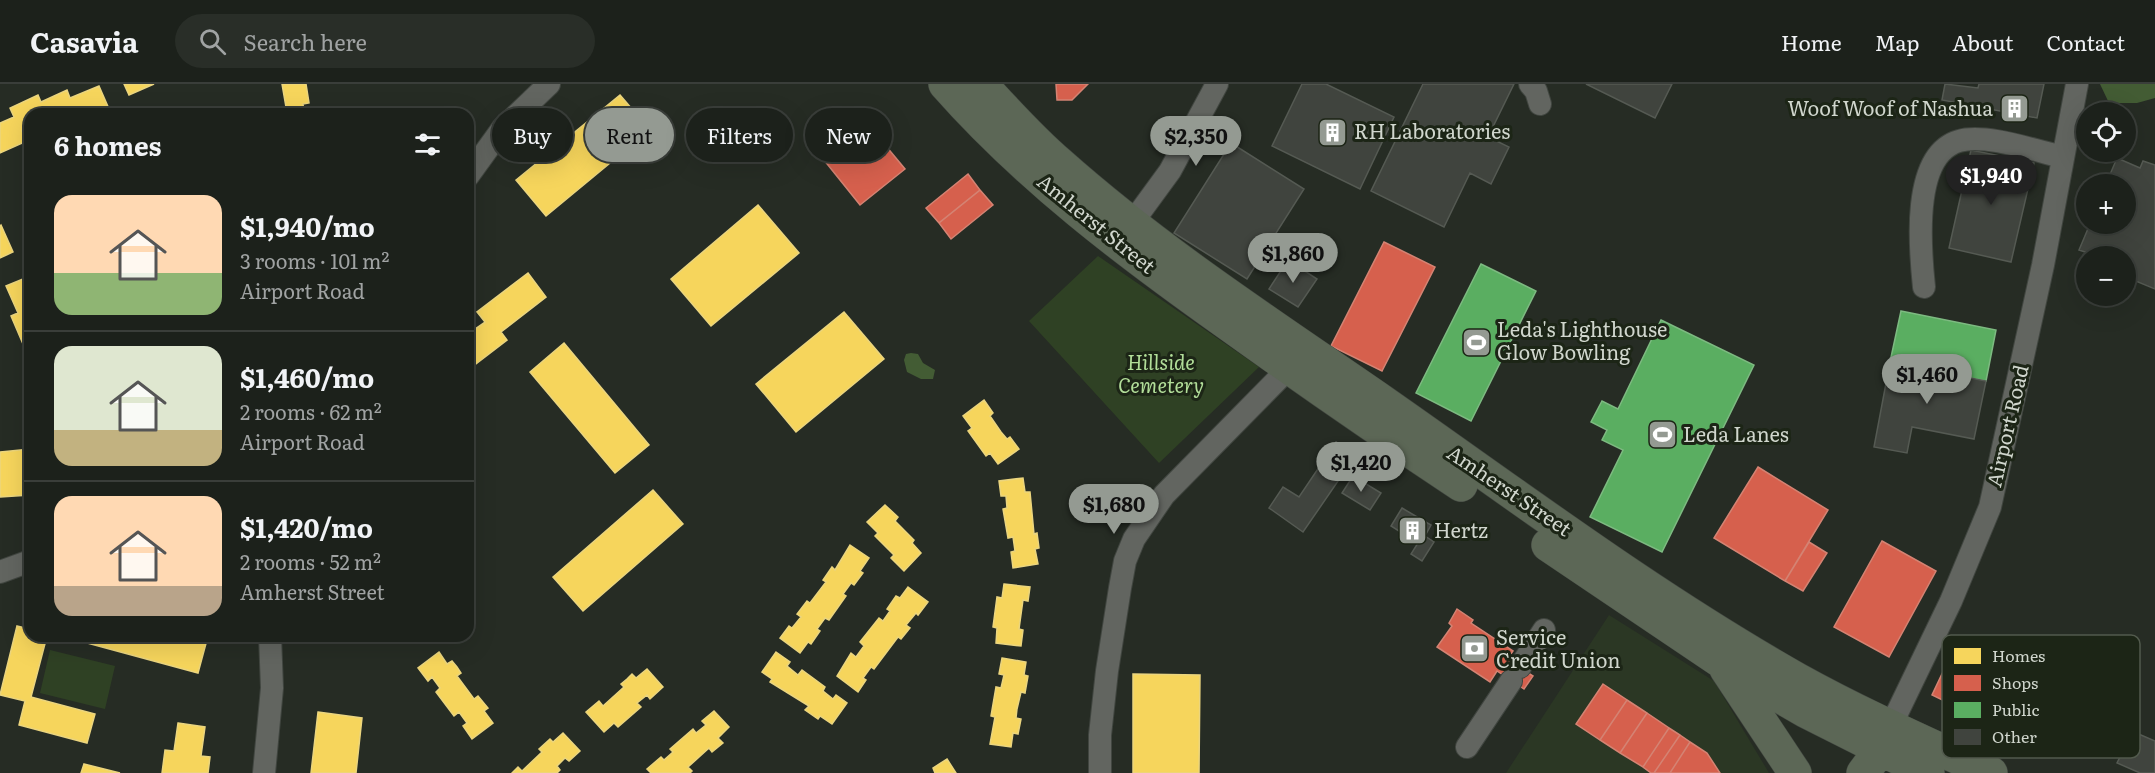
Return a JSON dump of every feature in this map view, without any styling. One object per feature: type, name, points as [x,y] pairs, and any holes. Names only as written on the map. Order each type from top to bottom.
[{"type":"highway","name":"Amherst Street","points":[[945,84],[1022,162],[1080,214],[1132,255],[1289,368],[1722,663],[1878,750],[1928,773]]},
{"type":"highway","name":"Amherst Street","points":[[981,84],[1057,162],[1132,223],[1245,308],[1662,595],[1797,679],[1878,750],[1991,773]]},
{"type":"highway","points":[[1722,663],[1795,773]]},
{"type":"street","points":[[474,168],[502,129],[549,84]]},
{"type":"street","points":[[1132,223],[1170,171],[1217,84]]},
{"type":"street","name":"Airport Road","points":[[1878,750],[1977,544],[1990,507],[2022,368],[2077,84]]},
{"type":"street","points":[[1924,287],[1920,247],[1920,213],[1923,190],[1941,150],[1959,140],[1983,139],[2063,157]]},
{"type":"street","points":[[1100,773],[1100,735],[1107,671],[1125,561],[1134,539],[1164,495],[1289,368]]},
{"type":"street","points":[[0,572],[24,563]]},
{"type":"street","points":[[1467,747],[1544,630]]},
{"type":"street","points":[[264,773],[272,688],[270,642]]},
{"type":"shaded area","points":[[2100,84],[2155,84],[2155,98],[2137,103],[2109,102]]},
{"type":"shaded area","points":[[906,354],[918,354],[923,363],[935,370],[933,379],[921,379],[907,372],[904,360]]},
{"type":"shaded area","points":[[1609,615],[1714,681],[1769,773],[1506,773]]},
{"type":"green space","name":"Hillside Cemetery","points":[[1098,256],[1259,367],[1159,463],[1029,321]]},
{"type":"green space","points":[[50,650],[115,666],[105,709],[40,693]]},
{"type":"building: Homes","points":[[124,84],[154,84],[129,95]]},
{"type":"building: Homes","points":[[282,84],[306,84],[309,103],[303,104],[303,108],[281,108],[286,107]]},
{"type":"building: Homes","points":[[99,86],[109,108],[24,108],[24,130],[22,131],[24,142],[0,153],[0,123],[14,117],[10,108],[38,95],[41,102],[67,90],[70,98]]},
{"type":"building: Homes","points":[[620,95],[631,108],[604,108]]},
{"type":"building: Homes","points":[[585,124],[585,162],[611,162],[546,216],[516,180],[538,162],[573,162],[573,133]]},
{"type":"building: Homes","points":[[758,205],[799,253],[711,326],[671,279]]},
{"type":"building: Homes","points":[[0,226],[13,252],[0,258]]},
{"type":"building: Homes","points":[[528,273],[546,297],[501,332],[507,340],[474,365],[474,330],[485,322],[477,312]]},
{"type":"building: Homes","points":[[24,278],[23,344],[11,316],[18,313],[6,286]]},
{"type":"building: Homes","points":[[844,312],[884,359],[796,432],[756,384]]},
{"type":"building: Homes","points":[[564,343],[649,445],[615,473],[530,372]]},
{"type":"building: Homes","points":[[984,400],[993,413],[990,416],[1001,432],[1007,439],[1010,437],[1019,449],[998,464],[990,453],[986,456],[968,431],[972,428],[963,416]]},
{"type":"building: Homes","points":[[24,450],[24,495],[0,497],[0,452]]},
{"type":"building: Homes","points":[[1023,478],[1025,492],[1030,492],[1034,534],[1037,533],[1039,548],[1035,549],[1038,564],[1013,568],[1011,552],[1015,551],[1013,537],[1008,538],[1003,509],[1007,508],[1006,496],[1001,496],[999,481]]},
{"type":"building: Homes","points":[[653,490],[683,524],[583,611],[553,577]]},
{"type":"building: Homes","points":[[885,505],[898,517],[895,521],[914,540],[912,543],[921,553],[904,571],[891,558],[894,555],[875,536],[878,533],[867,522]]},
{"type":"building: Homes","points":[[850,545],[869,558],[860,571],[863,573],[854,585],[851,583],[843,594],[846,596],[829,620],[825,618],[817,629],[820,631],[811,644],[808,642],[800,653],[780,638],[789,626],[792,628],[801,617],[797,614],[807,601],[810,603],[826,582],[823,580],[832,567],[835,570]]},
{"type":"building: Homes","points":[[1004,584],[1030,587],[1028,601],[1023,600],[1019,629],[1023,630],[1021,646],[996,643],[997,628],[993,627],[997,597],[1002,598]]},
{"type":"building: Homes","points":[[908,587],[928,602],[906,625],[910,628],[901,639],[898,637],[874,669],[871,667],[863,678],[866,680],[858,692],[837,676],[851,653],[856,657],[864,646],[860,642],[879,618],[883,621],[890,611],[887,609],[896,596],[900,598]]},
{"type":"building: Homes","points":[[17,626],[24,628],[24,642],[45,642],[31,697],[95,714],[87,743],[19,725],[25,701],[0,695]]},
{"type":"building: Homes","points":[[83,642],[206,642],[198,673]]},
{"type":"building: Homes","points":[[439,652],[447,664],[452,661],[457,667],[461,673],[457,676],[474,699],[478,696],[488,708],[484,711],[493,723],[472,739],[463,726],[467,723],[459,712],[454,716],[436,692],[440,688],[432,677],[428,681],[418,668]]},
{"type":"building: Homes","points":[[776,652],[790,662],[787,666],[798,675],[802,670],[825,687],[823,691],[833,699],[836,695],[847,703],[832,724],[820,716],[818,719],[805,710],[809,706],[770,682],[772,679],[762,672]]},
{"type":"building: Homes","points":[[1002,658],[1026,662],[1024,675],[1028,676],[1025,693],[1021,692],[1017,709],[1016,718],[1021,719],[1018,734],[1013,733],[1011,747],[990,744],[995,717],[991,716],[996,687],[1001,688],[1004,675],[999,674]]},
{"type":"building: Homes","points":[[647,669],[663,687],[650,699],[647,695],[637,703],[641,707],[618,727],[614,723],[604,732],[586,712],[599,701],[603,706],[624,687],[621,684],[632,674],[636,678]]},
{"type":"building: Homes","points":[[1133,674],[1200,675],[1199,773],[1133,773]]},
{"type":"building: Homes","points":[[714,711],[729,727],[718,738],[723,743],[712,752],[709,748],[688,767],[692,771],[690,773],[651,773],[647,769],[661,757],[664,760],[673,752],[670,749],[693,729],[696,733],[706,725],[702,721]]},
{"type":"building: Homes","points":[[318,712],[362,718],[356,773],[311,773]]},
{"type":"building: Homes","points":[[178,723],[205,727],[201,756],[210,757],[208,773],[162,773],[165,750],[174,751]]},
{"type":"building: Homes","points":[[563,733],[580,751],[569,761],[565,758],[557,766],[560,770],[557,773],[512,773],[518,767],[522,771],[542,752],[539,749],[550,739],[553,742]]},
{"type":"building: Homes","points":[[947,759],[956,773],[935,773],[933,768]]},
{"type":"building: Homes","points":[[84,764],[120,773],[81,773]]},
{"type":"building: Shops","points":[[1056,84],[1088,84],[1072,100],[1057,100]]},
{"type":"building: Shops","points":[[892,153],[905,169],[860,205],[826,162],[892,162]]},
{"type":"building: Shops","points":[[968,174],[980,190],[939,223],[926,208]]},
{"type":"building: Shops","points":[[980,190],[993,205],[951,239],[939,223]]},
{"type":"building: Shops","points":[[1384,242],[1435,267],[1382,371],[1331,346]]},
{"type":"building: Shops","points":[[1758,467],[1828,510],[1785,581],[1714,538]]},
{"type":"building: Shops","points":[[1882,541],[1936,571],[1889,657],[1834,627]]},
{"type":"building: Shops","points":[[1809,542],[1827,553],[1803,591],[1785,581]]},
{"type":"building: Shops","name":"Service Credit Union","points":[[1457,609],[1473,620],[1471,623],[1513,651],[1507,659],[1533,676],[1524,689],[1497,671],[1490,682],[1437,647],[1452,626],[1449,623]]},
{"type":"building: Shops","points":[[1942,674],[1942,700],[1932,695]]},
{"type":"building: Shops","points":[[1603,684],[1627,700],[1600,740],[1576,724]]},
{"type":"building: Shops","points":[[1627,700],[1647,713],[1620,753],[1600,740]]},
{"type":"building: Shops","points":[[1647,713],[1669,728],[1643,767],[1620,753]]},
{"type":"building: Shops","points":[[1669,728],[1680,735],[1654,773],[1651,773],[1643,767]]},
{"type":"building: Shops","points":[[1680,735],[1690,742],[1670,773],[1654,773]]},
{"type":"building: Shops","points":[[1690,742],[1707,753],[1720,773],[1670,773]]},
{"type":"building: Public","name":"Leda's Lighthouse Glow Bowling","points":[[1481,264],[1536,291],[1471,421],[1416,393]]},
{"type":"building: Public","points":[[1901,311],[1996,330],[1986,381],[1890,362]]},
{"type":"building: Public","name":"Leda Lanes","points":[[1661,320],[1754,365],[1662,552],[1590,517],[1623,450],[1602,440],[1607,430],[1591,422],[1602,401],[1618,409]]},
{"type":"building: Other","name":"RH Laboratories","points":[[1302,84],[1326,84],[1394,117],[1360,189],[1272,146]]},
{"type":"building: Other","points":[[1423,84],[1514,84],[1488,137],[1509,147],[1491,184],[1470,173],[1444,227],[1371,191]]},
{"type":"building: Other","points":[[1586,84],[1672,84],[1655,118]]},
{"type":"building: Other","name":"Woof Woof of Nashua","points":[[1945,84],[1978,88],[1979,84],[2044,84],[2037,118],[1942,100]]},
{"type":"building: Other","points":[[1231,143],[1304,189],[1247,279],[1174,233]]},
{"type":"building: Other","points":[[1971,150],[2034,163],[2011,262],[1949,248]]},
{"type":"building: Other","points":[[2143,161],[2155,165],[2155,289],[2136,281],[2136,246],[2081,246],[2086,234],[2136,234],[2136,174],[2110,174],[2115,162],[2126,162],[2140,168]]},
{"type":"building: Other","points":[[1288,260],[1317,279],[1298,307],[1269,289]]},
{"type":"building: Other","points":[[1890,362],[1986,381],[1974,439],[1912,427],[1907,453],[1874,447]]},
{"type":"building: Other","points":[[1336,442],[1356,455],[1303,532],[1269,508],[1283,487],[1299,497]]},
{"type":"building: Other","points":[[1353,476],[1381,493],[1370,510],[1342,493]]},
{"type":"building: Other","name":"Hertz","points":[[1402,508],[1431,525],[1425,536],[1434,542],[1422,561],[1411,554],[1418,543],[1391,526]]},
{"type":"building: Other","points":[[2140,735],[2155,741],[2155,773],[2140,773],[2117,763],[2120,758],[2140,758]]},
{"type":"place","name":"Woof Woof of Nashua","points":[[2014,109]]},
{"type":"place","name":"RH Laboratories","points":[[1333,132]]},
{"type":"place","name":"Leda's Lighthouse Glow Bowling","points":[[1476,342]]},
{"type":"place","name":"Leda Lanes","points":[[1662,435]]},
{"type":"place","name":"Hertz","points":[[1413,531]]},
{"type":"place","name":"Service Credit Union","points":[[1475,649]]}]
